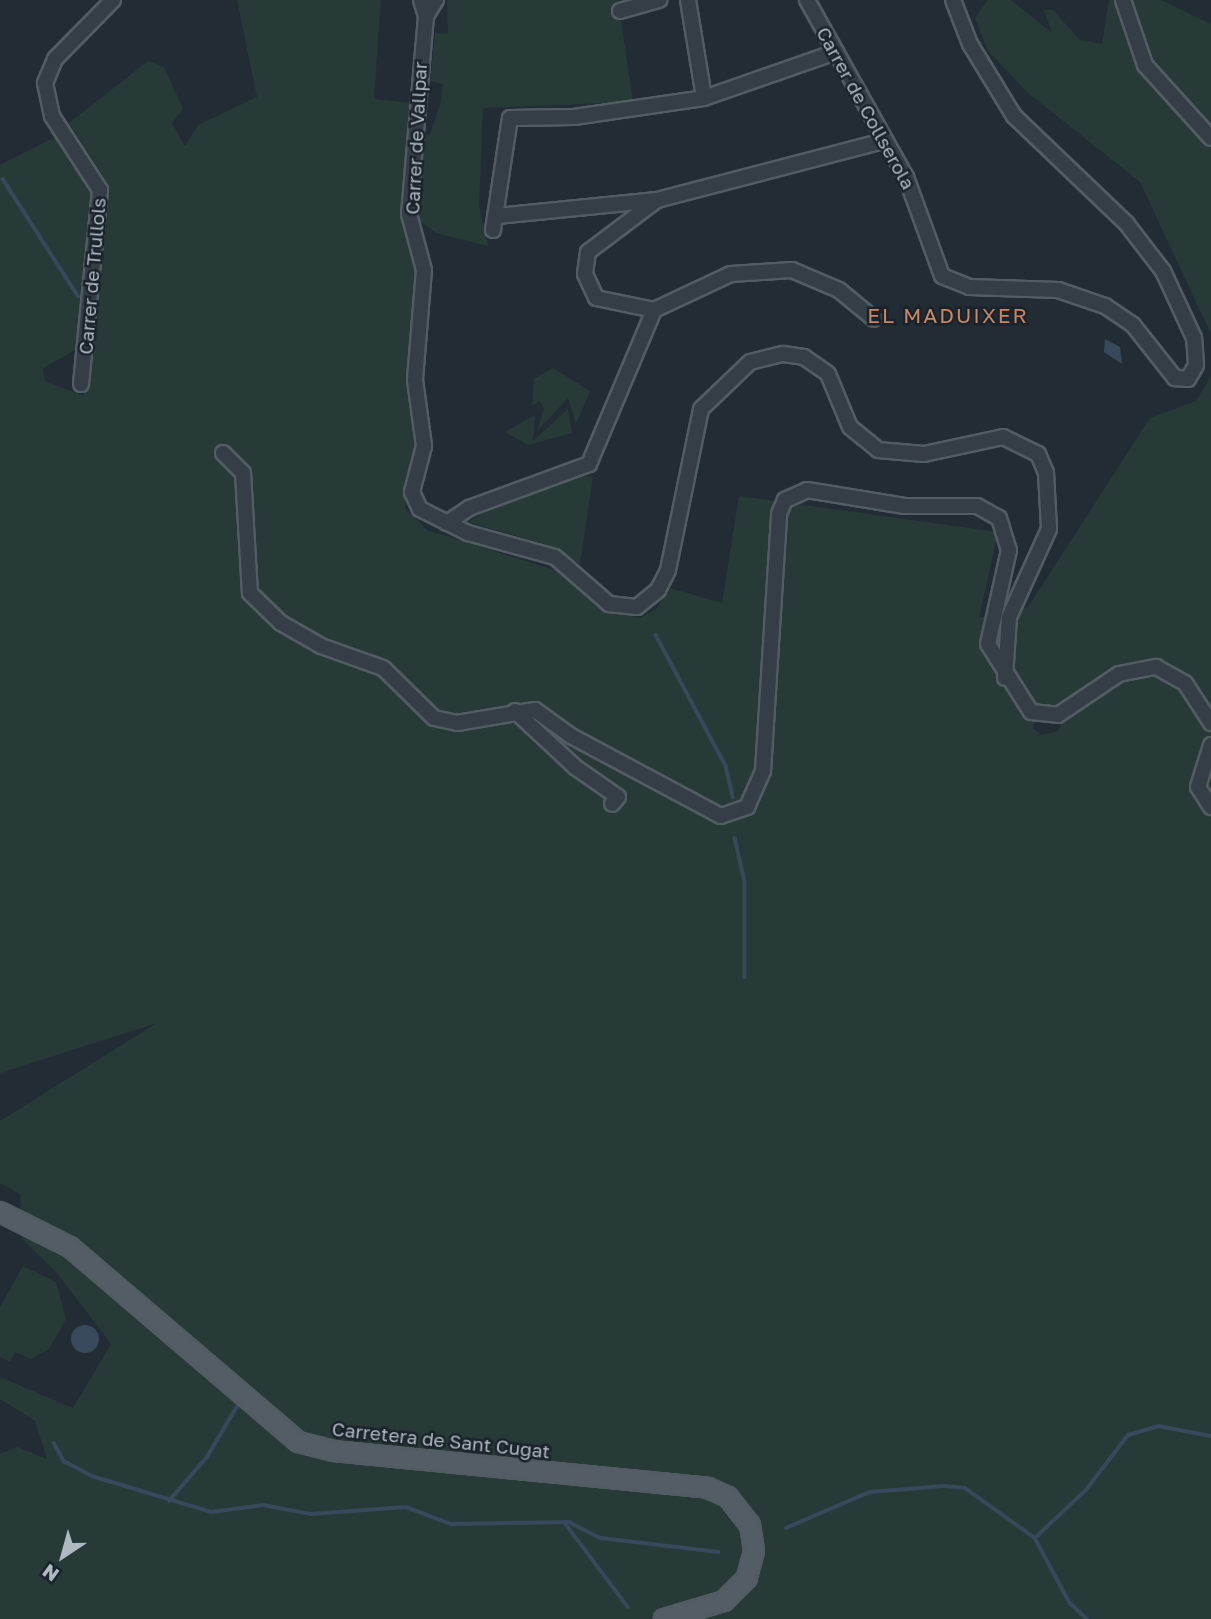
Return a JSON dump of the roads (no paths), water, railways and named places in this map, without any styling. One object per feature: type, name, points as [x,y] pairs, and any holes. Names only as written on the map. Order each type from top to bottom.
[{"type":"main road","name":"Carretera de Sant Cugat","points":[[0,1203],[85,1250],[304,1436],[709,1481],[730,1489],[756,1520],[760,1567],[740,1599],[693,1619]]},
{"type":"main road","name":"Carretera de Sant Cugat","points":[[0,1212],[70,1247],[298,1442],[333,1451],[708,1489],[728,1497],[750,1525],[754,1551],[747,1578],[724,1601],[664,1619]]},
{"type":"street","name":"Carrer de Trullols","points":[[81,384],[100,190],[52,116],[45,83],[55,59],[113,0]]},
{"type":"street","name":"Carrer de Vallpar","points":[[421,0],[426,16],[410,214],[424,264],[415,380],[425,438],[412,492],[420,509],[447,523],[555,557],[615,606],[643,605],[664,581],[691,436],[709,398],[750,362],[794,355],[828,374],[850,427],[878,450],[924,454],[1003,437],[1038,454],[1047,481],[1049,529],[1009,617],[1005,679]]},
{"type":"street","points":[[426,16],[436,0]]},
{"type":"street","points":[[620,11],[659,0]]},
{"type":"street","points":[[688,0],[704,98]]},
{"type":"street","name":"Carrer de Collserola","points":[[807,0],[916,197],[932,258],[942,276],[958,285],[1043,288],[1105,306],[1133,325],[1175,378],[1188,379],[1195,372],[1194,338],[1163,271],[1126,223],[1014,116],[970,44],[953,0]]},
{"type":"street","points":[[1123,0],[1145,65],[1178,108],[1211,138]]},
{"type":"street","points":[[836,52],[704,98],[574,117],[510,118],[507,123],[495,223],[657,200],[884,141]]},
{"type":"street","points":[[657,200],[597,240],[584,264],[596,298],[654,310],[731,274],[792,270],[839,290],[874,319]]},
{"type":"street","points":[[447,523],[469,508],[589,464],[654,310]]},
{"type":"street","points":[[223,453],[243,472],[249,587],[260,607],[310,642],[383,668],[434,718],[457,723],[516,711],[536,710],[571,736],[715,813],[743,811],[765,761],[765,671],[780,506],[815,488],[905,506],[977,506],[999,518],[1009,550],[987,635],[1005,679],[1026,709],[1051,717],[1119,674],[1156,667],[1185,683],[1211,723]]},
{"type":"street","points":[[516,711],[575,767],[618,797],[612,804]]},
{"type":"street","points":[[1211,745],[1198,787],[1211,807]]},
{"type":"water","points":[[1105,339],[1120,347],[1122,364],[1104,352]]},
{"type":"water","points":[[85,1325],[95,1329],[99,1339],[95,1349],[85,1353],[75,1349],[71,1339],[75,1329]]},
{"type":"waterway","points":[[3,179],[78,296]]},
{"type":"waterway","points":[[656,635],[726,766],[733,797]]},
{"type":"waterway","points":[[735,838],[745,882],[745,977]]},
{"type":"waterway","points":[[169,1501],[207,1457],[239,1403]]},
{"type":"waterway","points":[[786,1528],[870,1492],[944,1486],[965,1488],[1035,1538],[1086,1490],[1128,1435],[1159,1426],[1211,1436]]},
{"type":"waterway","points":[[54,1443],[64,1461],[92,1476],[212,1512],[263,1505],[311,1514],[406,1507],[451,1524],[569,1522],[601,1538],[718,1552]]},
{"type":"waterway","points":[[565,1523],[628,1607]]},
{"type":"waterway","points":[[1035,1538],[1070,1603],[1087,1619]]},
{"type":"district","name":"EL MADUIXER","points":[[948,315]]}]
